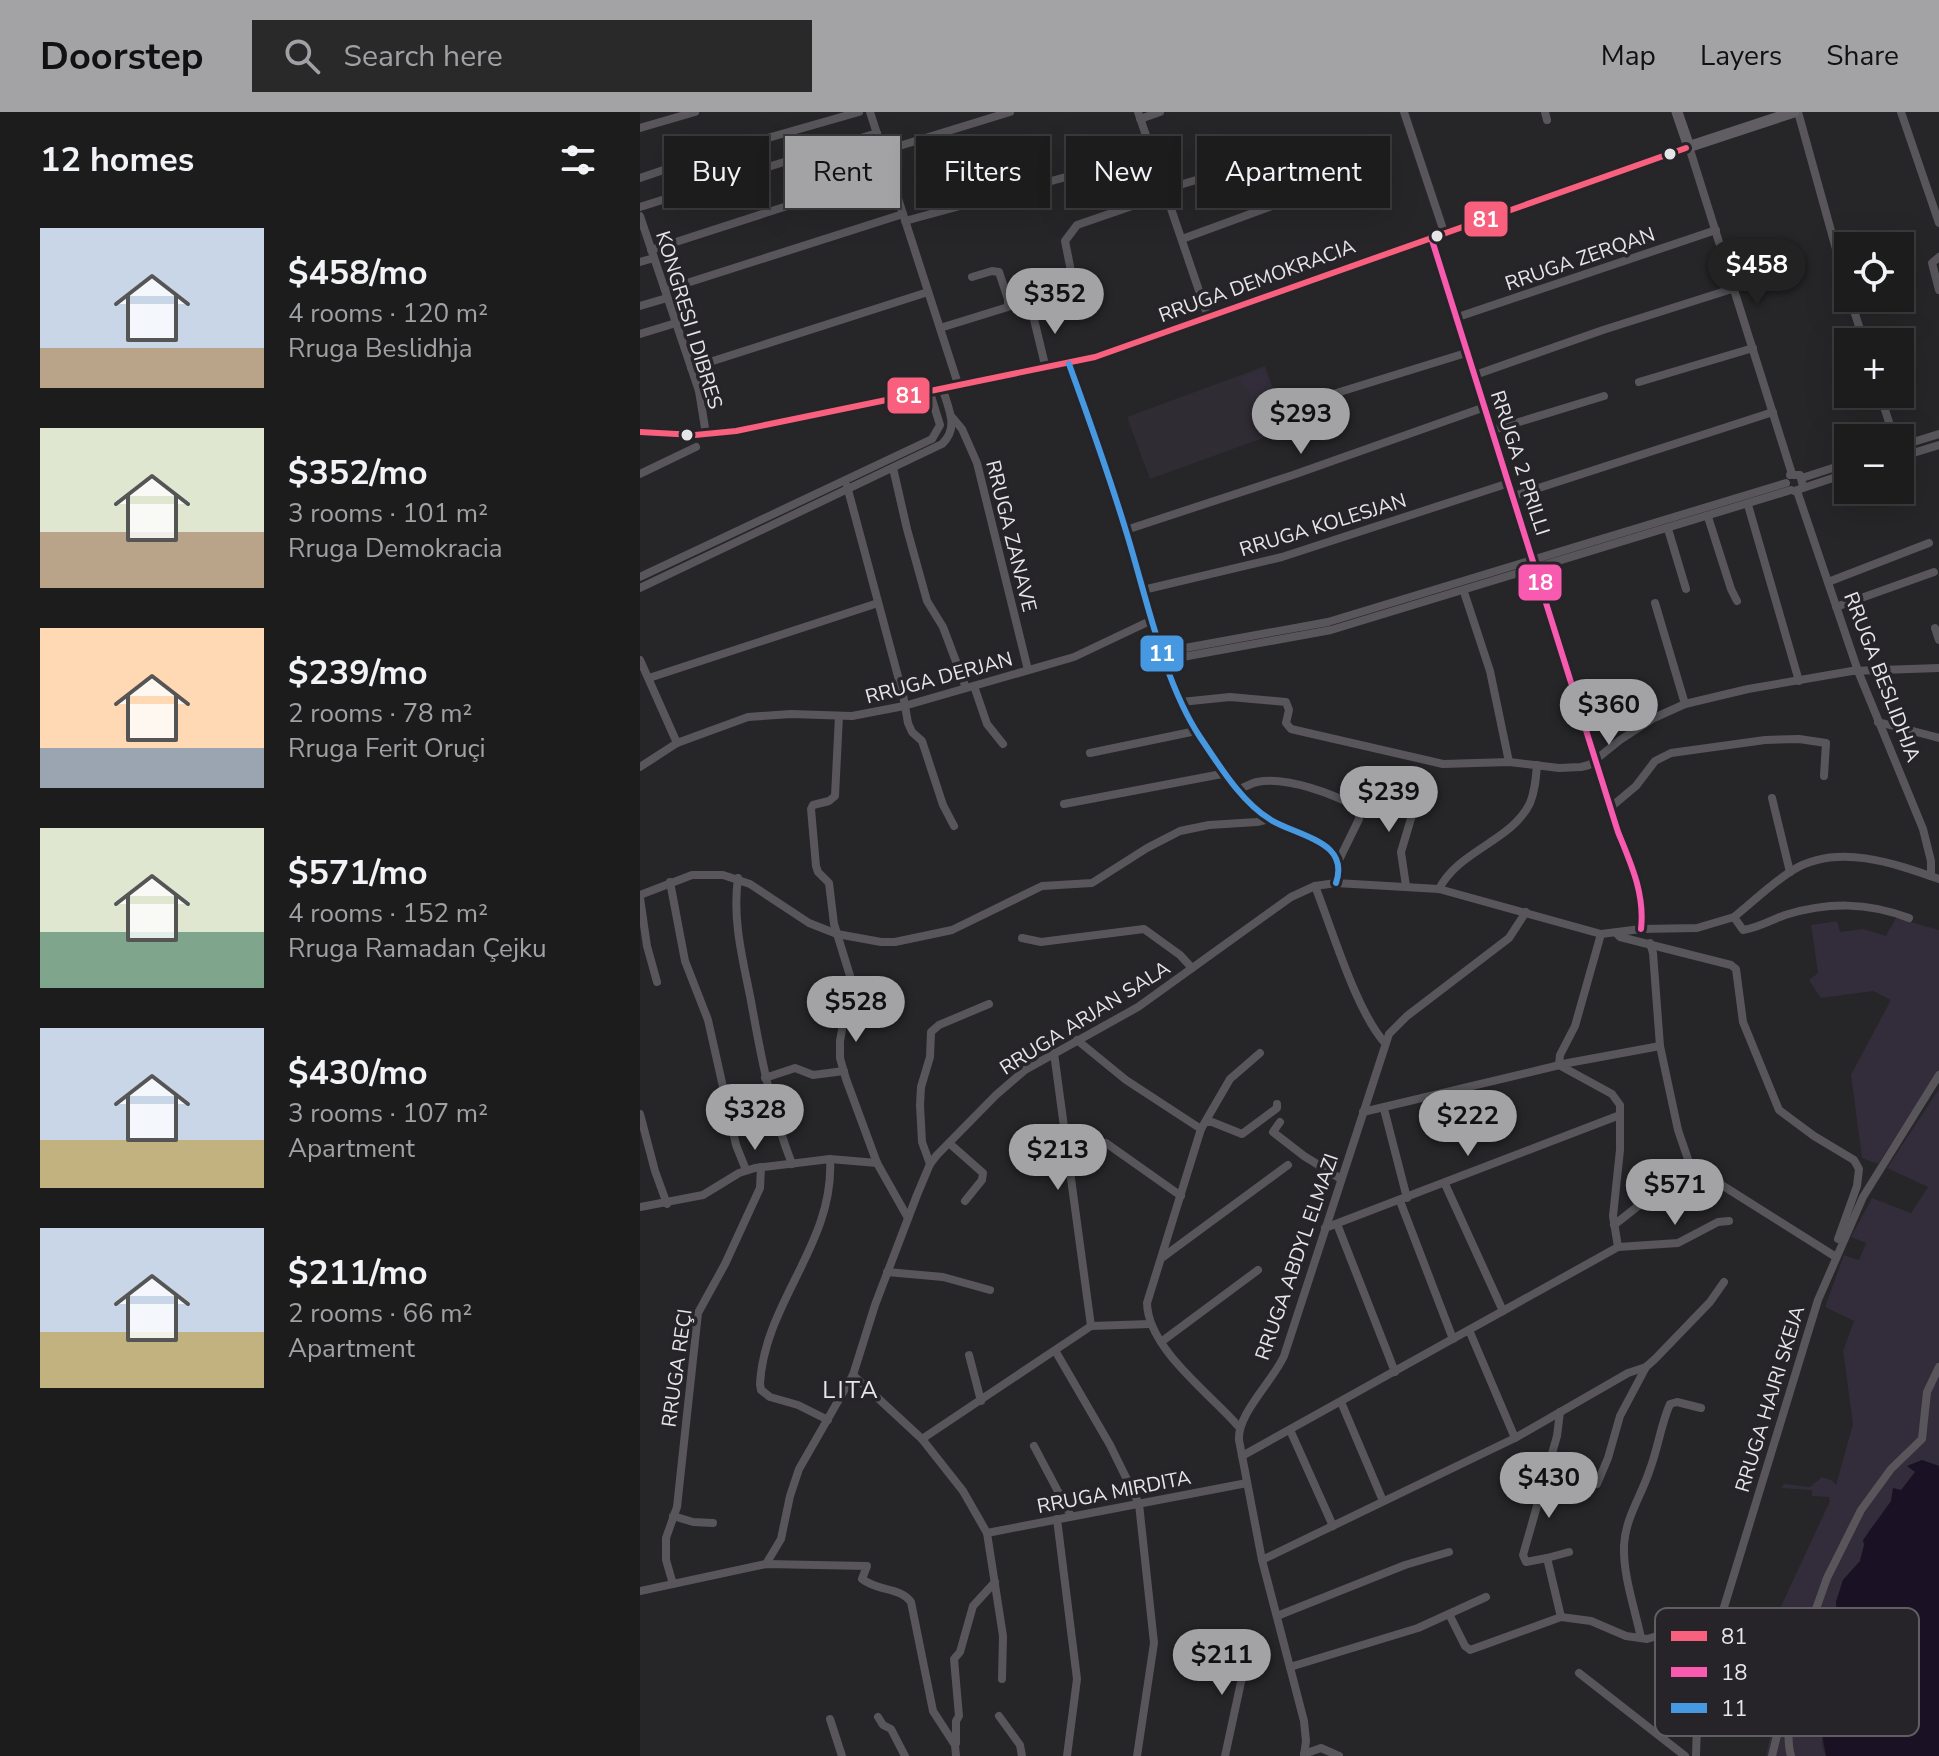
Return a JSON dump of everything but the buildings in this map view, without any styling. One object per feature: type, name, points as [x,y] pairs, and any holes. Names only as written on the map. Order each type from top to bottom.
[{"type":"main road","points":[[1677,112],[1689,147]]},
{"type":"main road","name":"RRUGA DEMOKRACIA","points":[[640,432],[706,434],[736,431],[1069,364],[1124,348],[1444,232],[1796,112]]},
{"type":"street","points":[[640,128],[695,112]]},
{"type":"street","points":[[640,178],[708,155],[859,112]]},
{"type":"street","points":[[870,112],[878,136]]},
{"type":"street","points":[[900,146],[1010,112]]},
{"type":"street","points":[[1147,136],[1139,115],[1160,112]]},
{"type":"street","points":[[1404,112],[1444,232]]},
{"type":"street","points":[[1796,112],[1834,243]]},
{"type":"street","points":[[1901,112],[1939,223]]},
{"type":"street","points":[[640,207],[877,133]]},
{"type":"street","points":[[1689,147],[1796,486]]},
{"type":"street","points":[[640,306],[666,294],[904,217],[1066,176]]},
{"type":"street","points":[[900,205],[959,387]]},
{"type":"street","points":[[640,262],[652,254],[787,208]]},
{"type":"street","points":[[1071,271],[1065,241],[1077,225],[1122,208]]},
{"type":"street","points":[[1172,208],[1208,317]]},
{"type":"street","points":[[1182,239],[1267,208]]},
{"type":"street","name":"KONGRESI I DIBRES","points":[[640,216],[703,406],[706,434]]},
{"type":"street","name":"RRUGA ZERQAN","points":[[1455,318],[1716,230]]},
{"type":"street","name":"RRUGA 2 PRILLI","points":[[1431,237],[1641,895],[1641,929]]},
{"type":"street","points":[[1939,257],[1932,263],[1932,269],[1939,290]]},
{"type":"street","points":[[940,328],[1008,307],[999,272],[972,277]]},
{"type":"street","points":[[1475,375],[1735,288]]},
{"type":"street","points":[[691,368],[928,292]]},
{"type":"street","points":[[1032,311],[1046,369]]},
{"type":"street","points":[[640,334],[676,323]]},
{"type":"street","points":[[1639,382],[1753,348]]},
{"type":"street","points":[[1304,403],[1466,353]]},
{"type":"street","points":[[1069,364],[1181,702],[1196,731],[1257,810],[1332,851],[1338,862],[1336,883]]},
{"type":"street","points":[[640,577],[932,439],[939,430],[936,392]]},
{"type":"street","name":"RRUGA ZANAVE","points":[[936,392],[962,429],[977,463],[1028,670]]},
{"type":"street","points":[[1493,430],[1604,396]]},
{"type":"street","points":[[1126,530],[1485,407]]},
{"type":"street","points":[[1514,496],[1773,412]]},
{"type":"street","points":[[640,588],[945,442],[952,428],[951,416],[939,419]]},
{"type":"street","points":[[1914,442],[1939,434]]},
{"type":"street","points":[[1914,453],[1939,445]]},
{"type":"street","points":[[640,474],[696,447]]},
{"type":"street","points":[[893,468],[927,601],[943,627],[987,724],[1003,744]]},
{"type":"street","points":[[1164,656],[1328,622],[1668,529],[1748,505],[1834,469]]},
{"type":"street","points":[[1164,656],[1308,636],[1464,592],[1536,564],[1834,476]]},
{"type":"street","points":[[846,479],[912,732],[922,741],[939,795],[954,826]]},
{"type":"street","name":"RRUGA KOLESJAN","points":[[1143,590],[1282,557],[1509,483]]},
{"type":"street","name":"RRUGA BESLIDHJA","points":[[1796,486],[1858,671],[1923,829],[1935,878]]},
{"type":"street","points":[[1748,505],[1799,681]]},
{"type":"street","points":[[1708,517],[1737,601]]},
{"type":"street","points":[[1668,529],[1686,589]]},
{"type":"street","points":[[1828,582],[1929,543]]},
{"type":"street","points":[[1836,607],[1934,572]]},
{"type":"street","points":[[1464,592],[1490,671],[1509,762]]},
{"type":"street","points":[[649,678],[878,603]]},
{"type":"street","points":[[1655,603],[1685,704]]},
{"type":"street","name":"RRUGA DERJAN","points":[[640,767],[677,743],[748,717],[866,715],[904,706],[1074,657],[1152,620]]},
{"type":"street","points":[[1935,628],[1939,640]]},
{"type":"street","points":[[640,660],[677,743]]},
{"type":"street","points":[[1181,702],[1230,697],[1286,702],[1289,705],[1287,727],[1291,729],[1443,764],[1509,762],[1581,767],[1596,760],[1636,729],[1685,704],[1748,689],[1858,671],[1939,668]]},
{"type":"street","points":[[839,716],[835,796],[813,805],[811,809],[816,866],[829,883],[837,934],[851,979],[840,1041],[844,1071],[877,1163],[908,1218]]},
{"type":"street","points":[[1878,722],[1939,738]]},
{"type":"street","points":[[1090,753],[1196,731]]},
{"type":"street","points":[[1611,807],[1636,786],[1655,761],[1686,750],[1765,740],[1799,739],[1826,743],[1824,776]]},
{"type":"street","points":[[1439,889],[1459,864],[1521,815],[1532,798],[1537,765]]},
{"type":"street","points":[[1064,804],[1227,773]]},
{"type":"street","points":[[1240,789],[1264,781],[1298,785],[1359,809],[1359,819],[1338,862]]},
{"type":"street","points":[[1406,886],[1401,852],[1421,785]]},
{"type":"street","points":[[1772,798],[1790,872]]},
{"type":"street","points":[[657,982],[647,946],[640,896],[696,874],[738,878],[809,923],[837,934],[881,942],[937,935],[1042,886],[1092,883],[1180,831],[1269,819]]},
{"type":"street","name":"RRUGA ARJAN SALA","points":[[766,1564],[781,1539],[799,1469],[853,1375],[887,1272],[930,1164],[1025,1070],[1138,1007],[1289,898],[1315,886],[1336,883],[1439,889],[1601,934],[1641,929],[1697,928],[1734,917],[1790,872],[1808,862],[1838,856],[1880,862],[1935,878]]},
{"type":"street","points":[[738,878],[735,915],[765,1078],[778,1130],[792,1164]]},
{"type":"street","points":[[670,882],[685,961],[708,1020],[736,1145],[746,1170]]},
{"type":"street","points":[[1315,886],[1366,1014],[1385,1043],[1394,1027],[1509,938],[1526,912]]},
{"type":"street","points":[[1734,917],[1743,930],[1788,914],[1840,904],[1882,909],[1909,918]]},
{"type":"street","points":[[1022,938],[1041,942],[1144,929],[1180,955],[1192,968]]},
{"type":"street","points":[[1616,933],[1620,937],[1650,943],[1731,965],[1736,969],[1743,1022],[1779,1110],[1854,1160],[1860,1176],[1834,1256],[1690,1165],[1678,1130],[1660,1046],[1650,943]]},
{"type":"street","points":[[1559,1065],[1560,1055],[1575,1026],[1601,934]]},
{"type":"street","points":[[930,1164],[922,1142],[920,1105],[921,1087],[930,1057],[931,1032],[939,1025],[989,1004]]},
{"type":"street","points":[[1077,1040],[1126,1080],[1204,1126]]},
{"type":"street","name":"RRUGA ABDYL ELMAZI","points":[[1239,1427],[1284,1356],[1385,1043]]},
{"type":"street","points":[[1363,1112],[1559,1065],[1660,1046]]},
{"type":"street","points":[[1054,1053],[1091,1326]]},
{"type":"street","points":[[1260,1053],[1230,1079],[1204,1126],[1147,1303],[1150,1324],[1161,1342],[1239,1427],[1262,1560],[1306,1732],[1304,1755],[1321,1748],[1339,1756]]},
{"type":"street","points":[[1559,1065],[1612,1094],[1620,1105],[1614,1225],[1618,1247]]},
{"type":"street","points":[[765,1078],[795,1068],[813,1075],[844,1071]]},
{"type":"street","name":"RRUGA HAJRI SKEJA","points":[[1724,1608],[1813,1314],[1834,1256],[1878,1171],[1939,1075]]},
{"type":"street","points":[[1204,1126],[1212,1122],[1242,1134],[1277,1108],[1277,1104]]},
{"type":"street","points":[[1384,1109],[1403,1200],[1453,1339]]},
{"type":"street","points":[[640,1114],[667,1204]]},
{"type":"street","points":[[1325,1228],[1620,1115]]},
{"type":"street","points":[[1280,1122],[1273,1132],[1341,1179]]},
{"type":"street","points":[[949,1143],[983,1173],[982,1180],[965,1201]]},
{"type":"street","points":[[1106,1143],[1181,1196]]},
{"type":"street","points":[[640,1207],[703,1195],[746,1170],[761,1167],[830,1159],[877,1163]]},
{"type":"street","points":[[828,1420],[798,1405],[770,1397],[761,1390],[760,1384],[767,1343],[827,1204],[830,1159]]},
{"type":"street","points":[[1162,1257],[1288,1165]]},
{"type":"street","points":[[1614,1225],[1690,1165]]},
{"type":"street","name":"RRUGA REÇI","points":[[673,1584],[665,1548],[677,1507],[698,1313],[725,1264],[760,1188],[761,1167]]},
{"type":"street","points":[[1445,1184],[1503,1311]]},
{"type":"street","points":[[1242,1456],[1618,1247],[1678,1243],[1718,1222],[1729,1221]]},
{"type":"street","points":[[1337,1224],[1395,1372]]},
{"type":"street","points":[[1161,1342],[1258,1270]]},
{"type":"street","points":[[887,1272],[943,1277],[990,1290]]},
{"type":"street","points":[[1597,1484],[1620,1416],[1646,1367],[1710,1302],[1724,1282]]},
{"type":"street","points":[[922,1439],[1091,1326],[1150,1324]]},
{"type":"street","points":[[1469,1330],[1515,1438]]},
{"type":"street","points":[[1056,1352],[1110,1445],[1139,1504],[1154,1643],[1137,1756]]},
{"type":"street","points":[[969,1355],[981,1401]]},
{"type":"street","points":[[1262,1560],[1515,1438],[1628,1373],[1646,1367]]},
{"type":"street","points":[[1816,1608],[1856,1520],[1891,1469],[1922,1439],[1927,1392],[1939,1367]]},
{"type":"street","points":[[853,1375],[922,1439],[963,1491],[987,1533],[1003,1636],[1002,1679]]},
{"type":"street","points":[[1341,1402],[1383,1501]]},
{"type":"street","points":[[1641,1638],[1626,1567],[1626,1535],[1637,1499],[1652,1466],[1670,1404],[1677,1402],[1701,1408]]},
{"type":"street","points":[[1560,1412],[1557,1436],[1523,1555],[1530,1563],[1569,1552]]},
{"type":"street","points":[[1290,1430],[1333,1526]]},
{"type":"street","points":[[1034,1446],[1071,1516]]},
{"type":"street","name":"RRUGA MIRDITA","points":[[987,1533],[1247,1483]]},
{"type":"street","points":[[673,1516],[693,1522],[713,1523]]},
{"type":"street","points":[[1057,1519],[1077,1679],[1067,1756]]},
{"type":"street","points":[[1277,1616],[1405,1565],[1449,1552]]},
{"type":"street","points":[[1547,1558],[1561,1617]]},
{"type":"street","points":[[640,1591],[766,1564],[867,1566],[862,1579],[873,1587],[906,1595],[911,1602],[933,1711],[955,1745]]},
{"type":"street","points":[[956,1756],[956,1721],[959,1716],[954,1659],[960,1652],[973,1606],[995,1582]]},
{"type":"street","points":[[1290,1667],[1450,1616],[1486,1597]]},
{"type":"street","points":[[1450,1616],[1470,1650],[1561,1617],[1591,1621],[1626,1636],[1641,1638],[1655,1634]]},
{"type":"street","points":[[1225,1756],[1249,1645]]},
{"type":"street","points":[[1579,1673],[1655,1733]]},
{"type":"street","points":[[999,1716],[1020,1745],[1022,1756]]},
{"type":"street","points":[[878,1717],[883,1725],[891,1729],[905,1756]]},
{"type":"street","points":[[830,1719],[842,1756]]},
{"type":"street","points":[[1659,1736],[1685,1756]]},
{"type":"street","name":"RRUGA HAJRI SKEJA","points":[[1696,1756],[1697,1736]]},
{"type":"street","points":[[1772,1756],[1776,1736]]},
{"type":"street","points":[[1787,1736],[1791,1756]]},
{"type":"shaded area","points":[[1265,366],[1288,429],[1150,479],[1127,417]]},
{"type":"shaded area","points":[[1264,369],[1276,403],[1256,410],[1241,377]]},
{"type":"shaded area","points":[[1896,918],[1939,930],[1939,1070],[1878,1164],[1862,1158],[1851,1075],[1891,1000],[1873,991],[1821,998],[1809,980],[1818,973],[1811,925],[1837,921],[1840,932],[1863,929],[1886,936]]},
{"type":"shaded area","points":[[1939,1089],[1939,1466],[1922,1460],[1908,1466],[1916,1472],[1868,1532],[1860,1561],[1843,1580],[1837,1608],[1780,1608],[1830,1501],[1829,1497],[1812,1496],[1812,1490],[1781,1488],[1784,1484],[1810,1487],[1822,1477],[1836,1485],[1853,1424],[1843,1351],[1854,1321],[1825,1307],[1844,1255],[1859,1260],[1866,1243],[1851,1237],[1872,1198],[1911,1213],[1928,1187],[1887,1168]]},
{"type":"shaded area","points":[[1922,1460],[1939,1466],[1939,1756],[1826,1756],[1822,1736],[1919,1736],[1919,1608],[1837,1608],[1836,1602],[1843,1580],[1860,1561],[1863,1540],[1891,1501],[1893,1488],[1901,1490],[1915,1472],[1907,1466]]},
{"type":"shaded area","points":[[1770,1736],[1823,1736],[1826,1756],[1766,1756]]},
{"type":"transit line","name":"81","points":[[640,432],[695,435],[736,431],[1095,357],[1686,148]]},
{"type":"transit line","name":"18","points":[[1431,237],[1618,832],[1636,879],[1641,904],[1641,929]]},
{"type":"transit line","name":"11","points":[[1069,364],[1099,447],[1166,664],[1187,715],[1223,771],[1250,803],[1271,820],[1318,841],[1330,850],[1338,866],[1336,883]]},
{"type":"district","name":"LITA","points":[[851,1390]]}]
